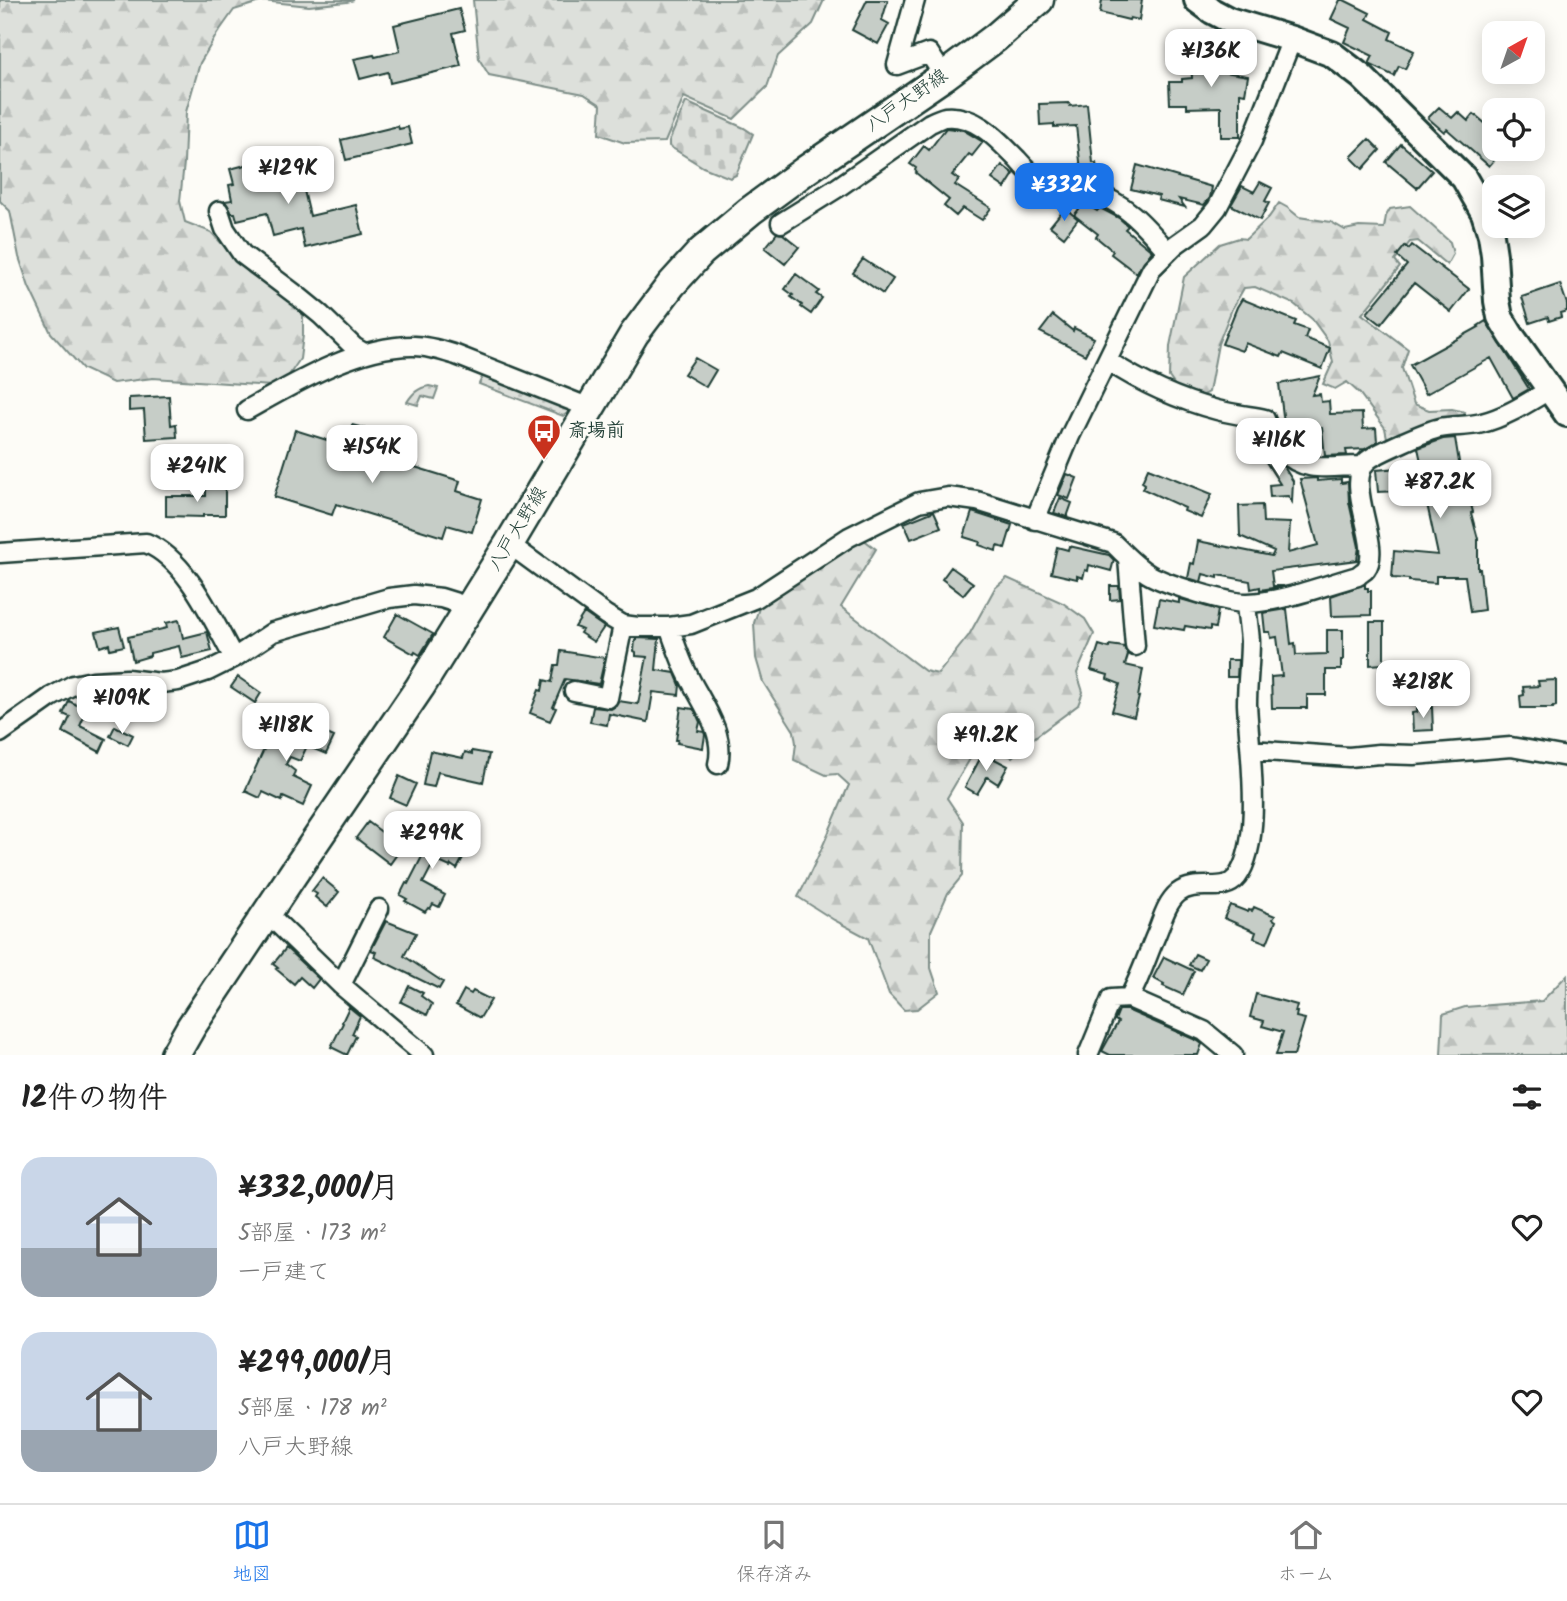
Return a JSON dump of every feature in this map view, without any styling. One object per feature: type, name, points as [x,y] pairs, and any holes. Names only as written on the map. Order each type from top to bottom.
[{"type":"main road","name":"八戸大野線","points":[[175,1055],[267,913],[400,718],[509,544],[634,334],[671,285],[701,252],[750,211],[944,76],[995,38],[1039,0]]},
{"type":"street","points":[[915,0],[897,65],[929,52],[944,76]]},
{"type":"street","points":[[1197,0],[1229,20],[1292,38],[1332,54],[1381,96],[1464,178],[1484,214],[1491,235],[1500,317],[1567,414]]},
{"type":"street","points":[[1035,520],[1070,436],[1152,268],[1175,245],[1203,225],[1217,208],[1252,141],[1292,38]]},
{"type":"street","points":[[781,223],[837,188],[930,123],[944,117],[959,118],[986,131],[1031,174],[1041,180],[1097,194],[1115,202],[1143,224],[1168,252]]},
{"type":"street","points":[[219,211],[225,229],[242,254],[299,297],[354,348],[364,353]]},
{"type":"street","points":[[247,410],[302,380],[364,353],[411,346],[456,355],[590,408]]},
{"type":"street","points":[[1108,361],[1181,398],[1218,410],[1265,419],[1279,448],[1291,460],[1303,466],[1363,466]]},
{"type":"street","points":[[509,544],[623,625],[668,628],[691,624],[756,598],[849,537],[919,502],[948,497],[977,501],[1113,543],[1149,575],[1246,604],[1285,597],[1358,576],[1367,569],[1370,554],[1358,482],[1367,461],[1377,454],[1438,428],[1480,424],[1505,415],[1549,390]]},
{"type":"street","points":[[0,553],[146,543],[156,547],[181,568],[234,657]]},
{"type":"street","points":[[1128,558],[1135,646]]},
{"type":"street","points":[[0,733],[73,685],[127,679],[161,683],[178,681],[208,671],[273,632],[388,598],[414,595],[441,598],[470,607]]},
{"type":"street","points":[[1129,998],[1167,906],[1178,893],[1188,888],[1199,885],[1225,886],[1234,880],[1242,869],[1247,855],[1253,812],[1247,703],[1250,641],[1246,604]]},
{"type":"street","points":[[575,691],[608,698],[623,625]]},
{"type":"street","points":[[668,628],[715,730],[721,753],[718,764]]},
{"type":"street","points":[[1251,750],[1349,757],[1511,747],[1567,757]]},
{"type":"street","points":[[341,985],[379,909]]},
{"type":"street","points":[[267,913],[341,985],[424,1055]]},
{"type":"street","points":[[1088,1055],[1111,999],[1129,998],[1205,1031],[1233,1055]]},
{"type":"green space","points":[[0,0],[354,0],[309,6],[263,1],[234,10],[200,63],[186,112],[180,201],[185,222],[211,232],[249,273],[283,295],[303,315],[300,359],[285,381],[272,386],[153,378],[113,383],[83,369],[51,333],[29,287],[19,257],[10,211],[0,201]]},
{"type":"green space","points":[[473,0],[824,0],[813,24],[778,56],[767,87],[734,119],[684,97],[665,142],[625,143],[599,134],[601,105],[584,94],[489,75],[479,59]]},
{"type":"green space","points":[[686,102],[753,134],[736,175],[730,178],[703,167],[669,146]]},
{"type":"green space","points":[[1279,203],[1299,217],[1331,222],[1345,230],[1359,227],[1384,228],[1390,209],[1410,206],[1450,242],[1453,254],[1447,265],[1418,241],[1410,242],[1395,261],[1400,267],[1362,314],[1408,349],[1402,368],[1414,404],[1429,410],[1452,409],[1465,412],[1463,418],[1388,443],[1385,428],[1360,394],[1347,382],[1335,389],[1323,384],[1333,362],[1328,341],[1312,319],[1294,304],[1255,287],[1244,288],[1232,309],[1218,344],[1209,392],[1202,396],[1176,387],[1169,377],[1170,346],[1184,277],[1220,244],[1239,238],[1246,239]]},
{"type":"green space","points":[[483,375],[566,407],[569,412],[563,416],[479,384]]},
{"type":"green space","points":[[429,386],[438,388],[434,399],[422,396],[418,405],[407,402],[416,391]]},
{"type":"green space","points":[[863,539],[876,549],[841,607],[925,671],[938,674],[969,635],[995,588],[1007,578],[1063,603],[1085,619],[1094,634],[1077,673],[1083,692],[1078,705],[1012,757],[987,744],[977,747],[947,798],[963,822],[962,876],[948,893],[931,931],[931,968],[939,992],[917,1009],[904,1010],[889,994],[868,938],[798,897],[849,785],[837,774],[826,775],[794,760],[794,731],[763,682],[756,658],[754,623],[759,608],[793,582]]},
{"type":"green space","points":[[1567,975],[1567,1055],[1441,1055],[1443,1014],[1465,1007],[1542,1001]]},
{"type":"building","points":[[867,0],[888,0],[882,20],[889,24],[878,44],[852,30]]},
{"type":"building","points":[[1102,0],[1142,0],[1139,20],[1100,13]]},
{"type":"building","points":[[1340,0],[1370,13],[1367,19],[1392,32],[1389,39],[1414,51],[1405,69],[1399,66],[1394,76],[1369,64],[1373,56],[1344,42],[1350,28],[1331,19]]},
{"type":"building","points":[[459,9],[465,30],[453,33],[461,66],[390,83],[388,72],[360,79],[354,59],[400,51],[394,25]]},
{"type":"building","points":[[1206,35],[1207,69],[1248,76],[1245,94],[1240,93],[1240,137],[1221,137],[1221,107],[1187,108],[1187,104],[1170,104],[1169,82],[1182,82],[1182,79],[1192,78],[1189,36]]},
{"type":"building","points":[[1069,103],[1070,106],[1087,104],[1093,163],[1096,163],[1099,180],[1082,179],[1076,126],[1040,125],[1039,104]]},
{"type":"building","points":[[1439,107],[1452,118],[1458,112],[1468,121],[1474,114],[1482,121],[1482,160],[1447,129],[1444,132],[1428,118]]},
{"type":"building","points":[[398,126],[399,129],[408,127],[412,144],[346,160],[341,140]]},
{"type":"building","points":[[946,128],[963,130],[983,142],[952,175],[959,180],[955,185],[991,208],[982,220],[963,208],[956,216],[944,206],[949,200],[916,173],[916,168],[910,164],[924,146],[929,150]]},
{"type":"building","points":[[1369,139],[1380,150],[1363,169],[1351,157]]},
{"type":"building","points":[[1401,144],[1432,171],[1417,188],[1386,162]]},
{"type":"building","points":[[261,161],[264,177],[299,169],[310,216],[356,205],[363,234],[305,248],[301,229],[273,236],[267,213],[237,220],[225,201],[232,200],[229,185],[234,184],[230,169]]},
{"type":"building","points":[[1002,165],[1014,174],[1005,188],[992,179]]},
{"type":"building","points":[[1137,165],[1212,187],[1210,198],[1204,205],[1179,199],[1185,207],[1158,200],[1159,196],[1131,189]]},
{"type":"building","points":[[1260,182],[1272,188],[1265,201],[1269,203],[1260,220],[1231,205],[1242,186],[1254,192]]},
{"type":"building","points":[[1084,203],[1097,211],[1100,208],[1119,218],[1128,226],[1125,229],[1152,251],[1136,273],[1111,254],[1113,251],[1096,237],[1098,234],[1074,215]]},
{"type":"building","points":[[1066,209],[1078,219],[1064,237],[1050,226]]},
{"type":"building","points":[[777,233],[783,234],[799,247],[785,264],[765,248]]},
{"type":"building","points":[[1412,245],[1469,289],[1451,312],[1414,283],[1381,324],[1367,313],[1407,265],[1397,256],[1405,246],[1409,249]]},
{"type":"building","points":[[863,259],[893,279],[883,294],[853,273]]},
{"type":"building","points":[[796,274],[819,291],[816,294],[822,298],[811,314],[785,289]]},
{"type":"building","points":[[1560,284],[1567,311],[1560,313],[1561,317],[1549,321],[1548,317],[1530,323],[1522,297]]},
{"type":"building","points":[[1242,299],[1296,321],[1294,325],[1308,330],[1305,338],[1330,348],[1322,369],[1283,353],[1281,357],[1245,343],[1242,351],[1222,344]]},
{"type":"building","points":[[1053,315],[1073,331],[1074,328],[1094,338],[1085,355],[1040,332]]},
{"type":"building","points":[[1486,321],[1529,389],[1513,398],[1491,358],[1426,394],[1410,365]]},
{"type":"building","points":[[695,358],[716,370],[706,387],[684,374]]},
{"type":"building","points":[[1320,376],[1312,395],[1320,394],[1321,402],[1329,401],[1330,414],[1362,413],[1363,429],[1376,428],[1377,442],[1365,449],[1346,450],[1347,455],[1325,456],[1322,428],[1285,431],[1279,384]]},
{"type":"building","points":[[169,396],[171,425],[176,424],[177,437],[146,439],[144,410],[129,411],[129,398]]},
{"type":"building","points":[[352,425],[367,429],[360,450],[460,481],[457,491],[482,499],[472,532],[447,525],[443,537],[336,504],[332,515],[274,497],[295,430],[346,446]]},
{"type":"building","points":[[1455,438],[1463,486],[1468,485],[1471,513],[1478,539],[1478,569],[1484,610],[1470,612],[1465,576],[1436,576],[1436,583],[1392,578],[1394,551],[1438,555],[1424,490],[1378,492],[1376,470],[1422,466],[1418,448],[1443,439]]},
{"type":"building","points":[[1267,450],[1284,467],[1293,481],[1292,502],[1288,496],[1270,497],[1269,485],[1280,484],[1261,454]]},
{"type":"building","points":[[1148,468],[1212,494],[1201,518],[1143,489],[1145,484],[1142,482]]},
{"type":"building","points":[[1067,474],[1077,478],[1069,499],[1058,495]]},
{"type":"building","points":[[1317,478],[1317,481],[1341,479],[1341,483],[1348,482],[1349,502],[1359,547],[1357,560],[1271,571],[1273,586],[1284,586],[1260,590],[1260,587],[1251,589],[1250,581],[1218,575],[1218,578],[1203,574],[1201,582],[1188,578],[1191,563],[1194,564],[1198,541],[1272,556],[1274,551],[1240,536],[1239,506],[1262,505],[1263,522],[1290,523],[1288,553],[1318,545],[1300,479]]},
{"type":"building","points":[[206,488],[225,488],[225,515],[166,516],[166,496],[206,496]]},
{"type":"building","points":[[1060,498],[1072,503],[1067,517],[1054,513]]},
{"type":"building","points":[[934,511],[941,527],[911,539],[904,523]]},
{"type":"building","points":[[972,512],[1012,525],[1005,548],[997,546],[996,551],[964,537]]},
{"type":"building","points":[[1069,546],[1109,555],[1114,560],[1111,571],[1089,565],[1083,578],[1077,576],[1077,579],[1051,573],[1057,547],[1068,550]]},
{"type":"building","points":[[951,567],[973,583],[963,595],[942,579]]},
{"type":"building","points":[[1365,584],[1365,588],[1371,591],[1371,615],[1332,616],[1331,596]]},
{"type":"building","points":[[1110,586],[1119,586],[1120,599],[1110,600]]},
{"type":"building","points":[[1159,599],[1179,603],[1179,599],[1218,610],[1215,628],[1210,627],[1210,630],[1185,626],[1184,630],[1154,625]]},
{"type":"building","points":[[1287,609],[1291,644],[1295,643],[1296,655],[1327,654],[1327,630],[1343,630],[1341,670],[1326,670],[1326,695],[1307,695],[1307,708],[1272,708],[1271,677],[1282,676],[1277,637],[1271,638],[1270,632],[1265,632],[1263,613]]},
{"type":"building","points":[[584,613],[604,627],[594,642],[575,627]]},
{"type":"building","points":[[397,614],[433,634],[420,655],[384,637]]},
{"type":"building","points":[[179,620],[183,638],[207,632],[212,651],[182,658],[179,646],[150,653],[150,656],[133,661],[128,637],[167,628],[166,623]]},
{"type":"building","points":[[1370,622],[1384,622],[1384,664],[1370,665]]},
{"type":"building","points":[[119,627],[124,646],[110,649],[109,644],[100,647],[96,632]]},
{"type":"building","points":[[637,638],[659,639],[656,670],[675,673],[680,685],[679,695],[653,692],[648,722],[609,714],[607,725],[590,722],[593,707],[611,709],[619,701],[638,704],[647,657],[636,656],[634,651]]},
{"type":"building","points":[[1099,645],[1109,648],[1110,645],[1124,647],[1128,655],[1125,665],[1143,669],[1134,717],[1112,711],[1120,684],[1107,679],[1108,675],[1091,670]]},
{"type":"building","points":[[561,651],[605,658],[599,684],[565,679],[550,721],[530,713],[539,690],[542,691],[544,680],[552,682]]},
{"type":"building","points":[[1227,660],[1238,660],[1237,677],[1227,677]]},
{"type":"building","points":[[238,677],[261,693],[255,703],[231,687]]},
{"type":"building","points":[[1556,680],[1556,706],[1521,708],[1520,696],[1524,695],[1523,687],[1539,686],[1538,681]]},
{"type":"building","points":[[69,701],[87,710],[80,726],[106,739],[100,752],[63,732],[70,717],[63,714]]},
{"type":"building","points":[[681,707],[695,711],[700,722],[698,731],[704,732],[705,735],[703,748],[677,743]]},
{"type":"building","points":[[1432,707],[1433,730],[1413,731],[1412,713],[1417,712],[1417,708]]},
{"type":"building","points":[[298,721],[334,737],[326,754],[307,746],[300,761],[290,757],[286,764],[295,771],[293,777],[312,786],[303,806],[283,797],[282,801],[263,792],[260,798],[245,791],[275,725],[292,733]]},
{"type":"building","points":[[115,726],[133,735],[128,745],[110,736]]},
{"type":"building","points":[[430,751],[463,758],[465,752],[489,754],[483,782],[438,772],[434,787],[423,785]]},
{"type":"building","points":[[983,753],[1008,766],[998,784],[987,777],[977,794],[965,787]]},
{"type":"building","points":[[399,776],[416,784],[406,805],[390,798]]},
{"type":"building","points":[[368,822],[402,847],[390,864],[356,838]]},
{"type":"building","points":[[442,826],[455,833],[450,843],[466,852],[457,869],[435,860],[423,883],[445,895],[439,907],[433,904],[425,912],[405,901],[407,899],[400,895]]},
{"type":"building","points":[[322,878],[339,892],[327,907],[312,891]]},
{"type":"building","points":[[1230,905],[1248,912],[1254,907],[1275,916],[1273,919],[1276,921],[1267,943],[1254,938],[1256,932],[1224,918]]},
{"type":"building","points":[[386,921],[416,933],[404,956],[443,982],[439,989],[374,957],[376,952],[371,950]]},
{"type":"building","points":[[286,948],[319,979],[312,988],[300,977],[294,984],[276,969],[278,968],[273,964]]},
{"type":"building","points":[[1195,954],[1206,959],[1200,970],[1189,965]]},
{"type":"building","points":[[1164,957],[1194,971],[1183,995],[1153,978]]},
{"type":"building","points":[[409,986],[423,993],[421,996],[432,1004],[427,1015],[401,1002]]},
{"type":"building","points":[[464,990],[471,994],[473,991],[491,1000],[480,1018],[456,1005]]},
{"type":"building","points":[[1256,994],[1297,1005],[1296,1017],[1305,1019],[1294,1055],[1276,1055],[1283,1032],[1262,1026],[1264,1021],[1250,1017]]},
{"type":"building","points":[[349,1007],[360,1016],[352,1034],[356,1036],[347,1055],[331,1047]]},
{"type":"building","points":[[1119,1010],[1127,1010],[1198,1041],[1202,1044],[1198,1055],[1110,1055],[1102,1051],[1118,1022],[1115,1020]]},
{"type":"place","name":"斎場前","points":[[544,461]]}]
